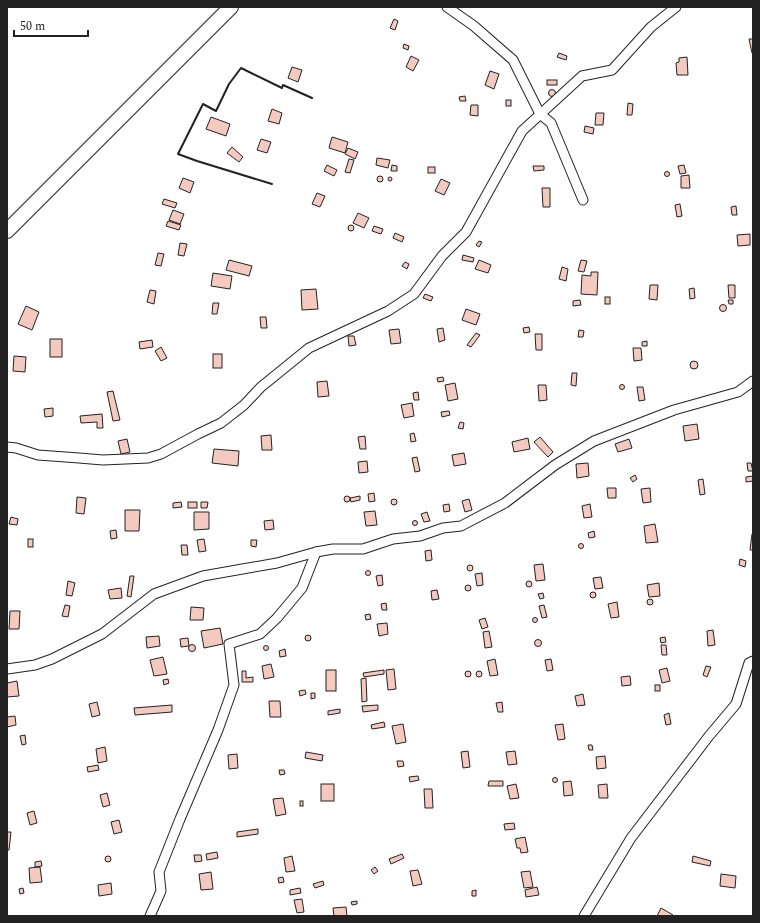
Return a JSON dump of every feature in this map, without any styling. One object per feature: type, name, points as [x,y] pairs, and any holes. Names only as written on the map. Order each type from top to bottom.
[{"type":"main road","points":[[7,231],[231,7]]},
{"type":"street","points":[[447,7],[474,26],[513,60],[540,114],[550,123],[583,200]]},
{"type":"street","points":[[7,447],[38,454],[85,459],[104,460],[148,458],[161,454],[222,423],[244,405],[267,382],[309,348],[388,311],[414,294],[442,256],[466,232],[522,131],[582,76],[612,70],[651,27],[676,7]]},
{"type":"street","points":[[7,669],[35,665],[52,659],[102,634],[154,594],[204,576],[277,563],[316,552],[333,549],[363,549],[393,539],[420,536],[443,528],[461,526],[505,503],[555,465],[594,441],[674,410],[738,392],[753,381]]},
{"type":"street","points":[[150,916],[161,891],[159,872],[218,730],[234,685],[229,644],[260,634],[278,618],[302,588],[316,552]]},
{"type":"street","points":[[584,916],[631,838],[736,704],[749,663],[753,661]]},
{"type":"building","points":[[394,19],[398,21],[395,30],[390,28]]},
{"type":"building","points":[[749,39],[753,39],[753,53],[752,53]]},
{"type":"building","points":[[404,44],[409,46],[408,50],[403,48]]},
{"type":"building","points":[[559,53],[567,56],[566,60],[557,57]]},
{"type":"building","points":[[411,56],[419,60],[413,71],[406,67]]},
{"type":"building","points":[[687,57],[688,75],[677,75],[676,63],[679,62],[679,58]]},
{"type":"building","points":[[292,67],[302,70],[298,82],[288,78]]},
{"type":"building","points":[[490,71],[499,74],[494,89],[485,85]]},
{"type":"building","points":[[547,80],[557,80],[557,85],[547,85]]},
{"type":"building","points":[[552,89],[555,90],[555,96],[552,97],[549,96],[548,93],[549,90]]},
{"type":"building","points":[[465,96],[466,101],[460,101],[459,97]]},
{"type":"building","points":[[506,100],[511,100],[511,106],[506,106]]},
{"type":"building","points":[[628,103],[633,104],[632,115],[627,115]]},
{"type":"building","points":[[471,105],[478,105],[478,116],[470,115]]},
{"type":"building","points":[[272,109],[282,113],[279,124],[268,121]]},
{"type":"building","points":[[596,113],[604,113],[603,125],[595,125]]},
{"type":"building","points":[[211,117],[230,124],[226,136],[206,129]]},
{"type":"building","points":[[585,126],[594,128],[593,134],[584,132]]},
{"type":"building","points":[[332,137],[348,142],[345,153],[329,148]]},
{"type":"building","points":[[261,139],[271,142],[267,153],[257,150]]},
{"type":"building","points":[[232,147],[243,157],[239,162],[227,153]]},
{"type":"building","points":[[348,148],[358,152],[355,159],[345,154]]},
{"type":"building","points":[[377,158],[390,160],[388,168],[376,165]]},
{"type":"building","points":[[349,159],[354,160],[350,173],[345,172]]},
{"type":"building","points":[[327,165],[337,170],[334,176],[324,171]]},
{"type":"building","points":[[392,165],[397,166],[397,171],[391,171]]},
{"type":"building","points":[[684,165],[686,173],[680,174],[678,166]]},
{"type":"building","points":[[533,166],[544,166],[544,170],[534,171]]},
{"type":"building","points":[[428,167],[435,167],[435,173],[428,173]]},
{"type":"building","points":[[665,172],[669,172],[669,176],[665,176]]},
{"type":"building","points":[[689,175],[690,188],[681,188],[681,176]]},
{"type":"building","points":[[380,176],[383,179],[380,182],[377,179]]},
{"type":"building","points":[[388,177],[392,177],[392,181],[388,181]]},
{"type":"building","points":[[183,178],[194,182],[190,193],[179,188]]},
{"type":"building","points":[[441,179],[450,183],[444,195],[435,191]]},
{"type":"building","points":[[542,188],[550,188],[550,207],[543,207]]},
{"type":"building","points":[[317,193],[325,196],[320,207],[312,204]]},
{"type":"building","points":[[164,199],[177,203],[175,208],[162,204]]},
{"type":"building","points":[[680,204],[682,216],[677,217],[675,205]]},
{"type":"building","points":[[736,206],[737,215],[732,215],[731,207]]},
{"type":"building","points":[[173,210],[184,214],[180,224],[169,220]]},
{"type":"building","points":[[358,213],[369,218],[364,228],[353,223]]},
{"type":"building","points":[[168,221],[181,225],[179,230],[166,226]]},
{"type":"building","points":[[351,225],[354,228],[351,231],[348,228]]},
{"type":"building","points":[[374,226],[383,229],[381,234],[372,231]]},
{"type":"building","points":[[395,233],[404,237],[402,242],[393,238]]},
{"type":"building","points":[[750,234],[750,245],[738,246],[737,235]]},
{"type":"building","points":[[479,241],[482,242],[479,247],[476,245]]},
{"type":"building","points":[[180,243],[187,244],[184,256],[178,255]]},
{"type":"building","points":[[158,253],[164,254],[161,266],[155,265]]},
{"type":"building","points":[[463,255],[474,258],[473,262],[462,260]]},
{"type":"building","points":[[229,260],[252,266],[249,276],[226,270]]},
{"type":"building","points":[[479,260],[491,265],[488,273],[475,269]]},
{"type":"building","points":[[581,260],[587,261],[584,272],[578,271]]},
{"type":"building","points":[[405,262],[409,264],[407,269],[402,266]]},
{"type":"building","points":[[562,267],[568,269],[566,281],[559,279]]},
{"type":"building","points":[[591,272],[598,272],[597,295],[581,294],[582,275],[591,276]]},
{"type":"building","points":[[213,273],[232,276],[230,289],[211,286]]},
{"type":"building","points":[[650,285],[658,285],[657,300],[649,299]]},
{"type":"building","points":[[728,285],[735,285],[735,298],[729,298]]},
{"type":"building","points":[[694,288],[695,298],[690,299],[689,289]]},
{"type":"building","points":[[316,289],[318,309],[302,310],[301,290]]},
{"type":"building","points":[[150,290],[156,291],[154,304],[147,302]]},
{"type":"building","points":[[425,294],[433,297],[431,301],[423,298]]},
{"type":"building","points":[[605,297],[610,297],[610,304],[605,304]]},
{"type":"building","points":[[580,300],[581,305],[573,306],[573,301]]},
{"type":"building","points":[[728,300],[733,300],[733,304],[729,304]]},
{"type":"building","points":[[213,303],[219,303],[217,314],[212,314]]},
{"type":"building","points":[[723,305],[726,308],[723,311],[720,308]]},
{"type":"building","points":[[26,306],[39,312],[32,330],[18,324]]},
{"type":"building","points":[[466,309],[480,314],[476,325],[462,320]]},
{"type":"building","points":[[260,317],[266,317],[267,328],[261,328]]},
{"type":"building","points":[[529,327],[530,332],[524,333],[523,328]]},
{"type":"building","points":[[443,328],[445,340],[439,342],[437,329]]},
{"type":"building","points":[[399,329],[401,343],[391,344],[389,330]]},
{"type":"building","points":[[579,330],[584,331],[583,337],[578,337]]},
{"type":"building","points":[[476,333],[480,335],[471,347],[467,345]]},
{"type":"building","points":[[535,334],[542,334],[542,350],[536,350]]},
{"type":"building","points":[[348,336],[354,336],[356,345],[349,346]]},
{"type":"building","points":[[50,339],[62,339],[62,357],[50,357]]},
{"type":"building","points":[[152,340],[153,347],[140,349],[139,342]]},
{"type":"building","points":[[647,341],[647,346],[642,346],[642,342]]},
{"type":"building","points":[[161,347],[167,358],[161,361],[155,351]]},
{"type":"building","points":[[633,348],[641,348],[642,360],[634,361]]},
{"type":"building","points":[[213,354],[222,354],[222,368],[213,368]]},
{"type":"building","points":[[14,356],[26,357],[25,372],[13,371]]},
{"type":"building","points":[[694,361],[697,362],[697,368],[694,369],[691,368],[690,365],[691,362]]},
{"type":"building","points":[[572,373],[577,373],[576,386],[571,385]]},
{"type":"building","points":[[443,377],[444,381],[438,382],[437,378]]},
{"type":"building","points":[[327,381],[329,396],[318,397],[317,382]]},
{"type":"building","points":[[455,383],[458,399],[448,401],[445,385]]},
{"type":"building","points":[[622,384],[625,387],[622,390],[619,387]]},
{"type":"building","points":[[538,385],[546,385],[547,400],[539,401]]},
{"type":"building","points":[[637,387],[643,387],[645,400],[639,401]]},
{"type":"building","points":[[113,391],[120,420],[113,421],[107,392]]},
{"type":"building","points":[[418,392],[419,400],[414,400],[413,393]]},
{"type":"building","points":[[412,403],[414,416],[404,418],[401,405]]},
{"type":"building","points":[[53,408],[53,416],[45,417],[44,409]]},
{"type":"building","points":[[449,411],[450,415],[442,417],[441,412]]},
{"type":"building","points":[[102,414],[103,428],[97,428],[97,422],[81,423],[80,416]]},
{"type":"building","points":[[460,422],[464,423],[463,429],[458,428]]},
{"type":"building","points":[[697,424],[699,439],[685,441],[683,426]]},
{"type":"building","points":[[414,433],[416,441],[411,442],[410,434]]},
{"type":"building","points":[[271,435],[272,450],[262,450],[261,436]]},
{"type":"building","points":[[365,436],[366,449],[360,449],[358,437]]},
{"type":"building","points":[[540,437],[553,452],[548,457],[534,442]]},
{"type":"building","points":[[528,438],[530,449],[514,452],[512,442]]},
{"type":"building","points":[[127,439],[130,452],[121,454],[118,441]]},
{"type":"building","points":[[629,439],[632,448],[618,452],[615,444]]},
{"type":"building","points":[[214,449],[239,451],[238,466],[212,463]]},
{"type":"building","points":[[464,453],[466,464],[454,466],[452,455]]},
{"type":"building","points":[[417,457],[420,471],[415,472],[412,458]]},
{"type":"building","points":[[367,461],[368,472],[359,473],[358,462]]},
{"type":"building","points":[[588,463],[589,476],[577,478],[576,464]]},
{"type":"building","points":[[747,463],[751,463],[753,471],[748,471]]},
{"type":"building","points":[[635,475],[637,479],[633,482],[630,478]]},
{"type":"building","points":[[753,476],[753,481],[746,482],[746,477]]},
{"type":"building","points":[[703,479],[705,494],[700,495],[698,480]]},
{"type":"building","points":[[607,488],[616,488],[616,498],[608,498]]},
{"type":"building","points":[[650,488],[651,502],[643,503],[641,489]]},
{"type":"building","points":[[374,493],[375,501],[369,502],[368,494]]},
{"type":"building","points":[[347,496],[350,499],[347,502],[344,499]]},
{"type":"building","points":[[360,496],[360,500],[351,502],[350,498]]},
{"type":"building","points":[[77,497],[86,498],[84,514],[76,513]]},
{"type":"building","points":[[394,499],[397,502],[394,505],[391,502]]},
{"type":"building","points":[[469,499],[472,510],[465,512],[462,501]]},
{"type":"building","points":[[181,502],[182,507],[173,508],[173,503]]},
{"type":"building","points":[[188,502],[197,502],[197,508],[188,508]]},
{"type":"building","points":[[201,502],[208,502],[207,508],[201,508]]},
{"type":"building","points":[[449,504],[450,511],[444,512],[443,505]]},
{"type":"building","points":[[590,504],[592,517],[584,518],[582,506]]},
{"type":"building","points":[[125,510],[140,510],[139,531],[125,531]]},
{"type":"building","points":[[375,511],[377,525],[366,526],[364,512]]},
{"type":"building","points":[[194,512],[209,512],[209,529],[194,530]]},
{"type":"building","points":[[427,512],[430,521],[424,522],[421,514]]},
{"type":"building","points":[[11,517],[18,519],[17,525],[9,524]]},
{"type":"building","points":[[273,520],[274,529],[265,530],[264,521]]},
{"type":"building","points":[[415,520],[418,523],[415,526],[412,523]]},
{"type":"building","points":[[655,524],[658,542],[646,543],[644,526]]},
{"type":"building","points":[[116,530],[117,538],[111,539],[110,531]]},
{"type":"building","points":[[594,531],[595,537],[589,538],[588,533]]},
{"type":"building","points":[[752,534],[753,550],[750,550]]},
{"type":"building","points":[[28,539],[33,539],[33,547],[28,547]]},
{"type":"building","points":[[204,539],[206,551],[199,552],[197,540]]},
{"type":"building","points":[[251,540],[257,540],[256,547],[251,546]]},
{"type":"building","points":[[581,543],[584,546],[581,549],[578,546]]},
{"type":"building","points":[[181,545],[187,545],[188,555],[182,555]]},
{"type":"building","points":[[431,550],[432,560],[426,561],[425,551]]},
{"type":"building","points":[[740,559],[746,561],[745,567],[739,565]]},
{"type":"building","points":[[543,564],[545,580],[536,581],[534,565]]},
{"type":"building","points":[[470,565],[473,568],[470,571],[467,568]]},
{"type":"building","points":[[368,570],[371,573],[368,576],[365,573]]},
{"type":"building","points":[[482,573],[483,585],[477,586],[475,574]]},
{"type":"building","points":[[382,575],[383,585],[378,586],[376,576]]},
{"type":"building","points":[[130,576],[134,576],[131,597],[127,596]]},
{"type":"building","points":[[601,577],[603,588],[595,589],[593,578]]},
{"type":"building","points":[[68,581],[75,583],[72,596],[66,595]]},
{"type":"building","points":[[529,581],[532,584],[529,587],[526,584]]},
{"type":"building","points":[[659,583],[660,596],[649,597],[647,585]]},
{"type":"building","points":[[468,585],[471,588],[468,591],[465,588]]},
{"type":"building","points":[[121,588],[122,598],[110,599],[108,590]]},
{"type":"building","points":[[437,590],[439,599],[432,600],[431,591]]},
{"type":"building","points":[[593,592],[596,595],[593,598],[590,595]]},
{"type":"building","points":[[543,593],[544,598],[540,599],[538,594]]},
{"type":"building","points":[[650,599],[653,602],[650,605],[647,602]]},
{"type":"building","points":[[617,602],[619,617],[611,618],[608,604]]},
{"type":"building","points":[[386,603],[387,610],[382,610],[381,604]]},
{"type":"building","points":[[65,605],[70,606],[68,617],[62,616]]},
{"type":"building","points":[[544,605],[547,617],[542,618],[539,606]]},
{"type":"building","points":[[191,607],[204,608],[203,620],[190,620]]},
{"type":"building","points":[[10,611],[20,611],[19,629],[9,629]]},
{"type":"building","points":[[370,614],[371,619],[366,620],[365,615]]},
{"type":"building","points":[[535,617],[538,620],[535,623],[532,620]]},
{"type":"building","points":[[485,618],[488,627],[482,629],[479,620]]},
{"type":"building","points":[[387,623],[388,634],[379,636],[377,624]]},
{"type":"building","points":[[220,628],[223,644],[204,648],[201,631]]},
{"type":"building","points":[[713,630],[715,645],[708,646],[707,631]]},
{"type":"building","points":[[489,631],[492,647],[485,648],[483,632]]},
{"type":"building","points":[[308,635],[311,638],[308,641],[305,638]]},
{"type":"building","points":[[159,636],[160,646],[147,648],[146,637]]},
{"type":"building","points":[[665,637],[666,642],[661,643],[660,638]]},
{"type":"building","points":[[188,638],[189,646],[181,647],[180,639]]},
{"type":"building","points":[[538,640],[541,643],[538,646],[535,643]]},
{"type":"building","points":[[192,644],[196,648],[192,652],[188,648]]},
{"type":"building","points":[[266,645],[269,648],[266,651],[263,648]]},
{"type":"building","points":[[661,645],[666,645],[667,655],[662,655]]},
{"type":"building","points":[[285,649],[286,656],[280,657],[279,651]]},
{"type":"building","points":[[163,657],[167,674],[154,676],[150,660]]},
{"type":"building","points":[[495,659],[498,675],[490,676],[487,661]]},
{"type":"building","points":[[551,659],[553,670],[547,671],[545,660]]},
{"type":"building","points":[[271,664],[274,677],[264,679],[262,666]]},
{"type":"building","points":[[706,666],[711,667],[707,677],[703,675]]},
{"type":"building","points":[[667,668],[670,681],[662,683],[659,670]]},
{"type":"building","points":[[394,669],[396,689],[388,690],[386,670]]},
{"type":"building","points":[[326,670],[336,670],[336,691],[326,691]]},
{"type":"building","points":[[384,670],[384,674],[364,677],[363,673]]},
{"type":"building","points":[[242,671],[246,671],[246,678],[253,677],[253,682],[242,682]]},
{"type":"building","points":[[468,671],[471,674],[468,677],[465,674]]},
{"type":"building","points":[[479,671],[482,674],[479,677],[476,674]]},
{"type":"building","points":[[630,676],[631,685],[622,686],[621,677]]},
{"type":"building","points":[[366,678],[367,701],[362,702],[361,679]]},
{"type":"building","points":[[168,679],[169,683],[164,685],[163,680]]},
{"type":"building","points":[[17,681],[19,696],[7,697],[7,683]]},
{"type":"building","points":[[655,685],[660,685],[660,691],[655,691]]},
{"type":"building","points":[[305,690],[306,694],[300,696],[299,691]]},
{"type":"building","points":[[311,693],[315,693],[315,698],[311,699]]},
{"type":"building","points":[[583,694],[585,705],[577,706],[575,696]]},
{"type":"building","points":[[269,701],[280,701],[281,717],[270,717]]},
{"type":"building","points":[[97,702],[100,715],[92,717],[89,704]]},
{"type":"building","points":[[502,702],[503,712],[498,712],[496,703]]},
{"type":"building","points":[[172,705],[172,712],[135,715],[134,708]]},
{"type":"building","points":[[378,705],[378,710],[363,712],[362,706]]},
{"type":"building","points":[[340,709],[340,713],[328,715],[328,711]]},
{"type":"building","points":[[669,713],[671,724],[666,725],[664,715]]},
{"type":"building","points":[[15,716],[16,725],[7,727],[7,717]]},
{"type":"building","points":[[384,722],[385,727],[372,729],[371,725]]},
{"type":"building","points":[[403,724],[406,742],[396,744],[392,726]]},
{"type":"building","points":[[563,724],[565,739],[558,740],[555,725]]},
{"type":"building","points":[[25,735],[26,744],[22,745],[20,736]]},
{"type":"building","points":[[588,745],[592,745],[593,750],[589,750]]},
{"type":"building","points":[[105,747],[107,761],[98,763],[96,749]]},
{"type":"building","points":[[468,751],[470,767],[463,768],[461,752]]},
{"type":"building","points":[[515,751],[517,764],[508,765],[506,752]]},
{"type":"building","points":[[306,752],[323,755],[322,761],[305,758]]},
{"type":"building","points":[[237,754],[238,768],[229,769],[228,755]]},
{"type":"building","points":[[605,756],[606,768],[597,769],[596,757]]},
{"type":"building","points":[[397,761],[403,761],[404,766],[398,767]]},
{"type":"building","points":[[98,765],[99,770],[88,772],[87,767]]},
{"type":"building","points":[[279,770],[284,770],[285,774],[280,775]]},
{"type":"building","points":[[418,776],[419,780],[410,782],[409,777]]},
{"type":"building","points":[[555,777],[558,780],[555,783],[552,780]]},
{"type":"building","points":[[489,781],[503,781],[503,786],[488,786]]},
{"type":"building","points":[[571,781],[573,795],[564,796],[563,782]]},
{"type":"building","points":[[321,784],[334,784],[334,801],[321,801]]},
{"type":"building","points":[[516,784],[519,798],[510,799],[507,786]]},
{"type":"building","points":[[607,784],[608,798],[599,798],[598,785]]},
{"type":"building","points":[[424,789],[432,789],[433,808],[425,808]]},
{"type":"building","points":[[107,793],[110,805],[103,807],[100,795]]},
{"type":"building","points":[[283,798],[286,814],[276,816],[273,799]]},
{"type":"building","points":[[300,801],[303,801],[303,806],[300,806]]},
{"type":"building","points":[[34,811],[37,823],[30,825],[27,813]]},
{"type":"building","points":[[119,820],[122,832],[114,834],[111,822]]},
{"type":"building","points":[[514,823],[515,829],[505,830],[504,824]]},
{"type":"building","points":[[258,829],[258,834],[237,837],[237,832]]},
{"type":"building","points":[[7,832],[11,832],[9,850],[7,850]]},
{"type":"building","points":[[525,837],[528,852],[521,853],[520,848],[517,848],[515,839]]},
{"type":"building","points":[[217,852],[218,858],[207,860],[206,854]]},
{"type":"building","points":[[402,854],[404,858],[391,864],[389,859]]},
{"type":"building","points":[[194,855],[201,855],[202,861],[195,862]]},
{"type":"building","points":[[108,856],[111,859],[108,862],[105,859]]},
{"type":"building","points":[[292,856],[295,871],[286,872],[284,858]]},
{"type":"building","points":[[693,856],[711,861],[710,866],[692,862]]},
{"type":"building","points":[[41,861],[42,866],[35,867],[35,862]]},
{"type":"building","points":[[40,867],[42,882],[30,883],[29,868]]},
{"type":"building","points":[[375,867],[378,871],[374,874],[371,870]]},
{"type":"building","points":[[418,870],[422,884],[413,886],[410,871]]},
{"type":"building","points":[[530,871],[533,887],[524,888],[521,872]]},
{"type":"building","points":[[211,872],[213,889],[201,890],[199,874]]},
{"type":"building","points":[[721,874],[736,876],[735,888],[720,886]]},
{"type":"building","points":[[283,877],[284,882],[279,883],[278,878]]},
{"type":"building","points":[[323,881],[324,885],[315,888],[313,884]]},
{"type":"building","points":[[111,883],[112,894],[99,896],[98,885]]},
{"type":"building","points":[[537,887],[539,895],[526,897],[525,890]]},
{"type":"building","points":[[23,888],[24,893],[20,894],[19,889]]},
{"type":"building","points":[[300,888],[301,893],[290,895],[290,890]]},
{"type":"building","points":[[476,890],[476,896],[472,896],[472,891]]},
{"type":"building","points":[[302,899],[304,912],[297,913],[294,900]]},
{"type":"building","points":[[357,901],[357,904],[352,905],[351,902]]},
{"type":"building","points":[[346,907],[347,916],[334,916],[333,908]]},
{"type":"building","points":[[661,908],[673,915],[673,916],[657,916]]},
{"type":"wall","points":[[272,184],[178,154],[203,104],[216,111],[229,84],[241,68],[282,88],[283,85],[312,98]]}]
